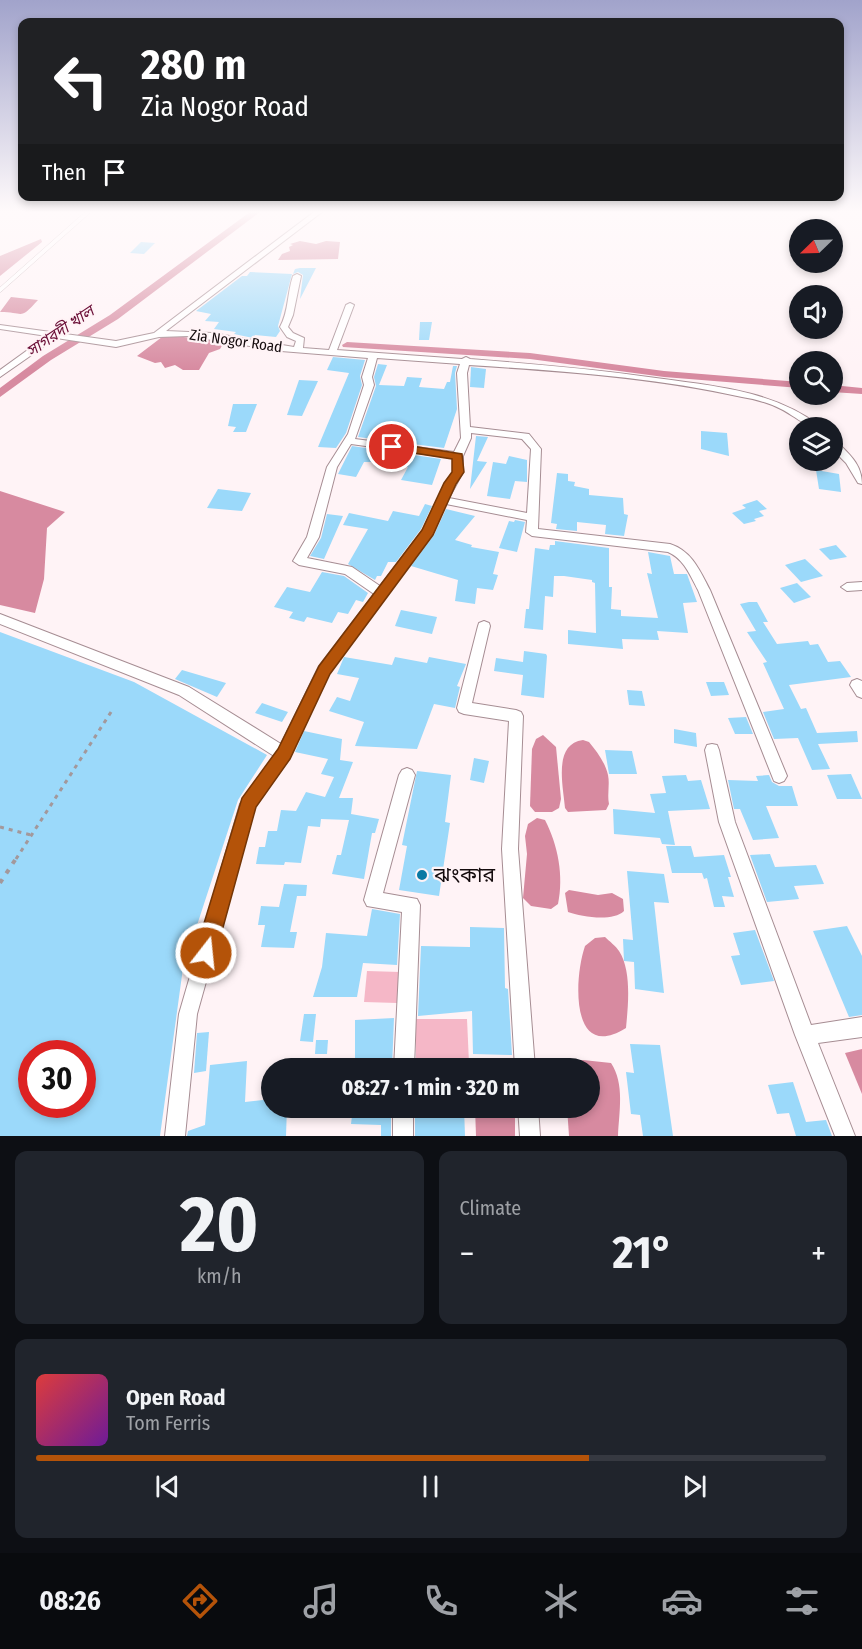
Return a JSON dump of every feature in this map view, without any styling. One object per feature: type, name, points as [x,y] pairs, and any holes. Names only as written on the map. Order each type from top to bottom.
[{"type":"street","points":[[154,335],[248,265]]},
{"type":"street","points":[[297,276],[292,288],[292,310],[284,327],[290,335],[300,340],[298,349]]},
{"type":"street","points":[[332,352],[350,305]]},
{"type":"street","name":"Zia Nogor Road","points":[[0,327],[130,343],[172,332],[218,336],[298,349],[602,372],[750,395],[804,417]]},
{"type":"street","points":[[0,374],[59,334]]},
{"type":"street","points":[[373,355],[367,377],[369,385],[349,441],[332,467],[313,537],[299,561],[348,570],[382,594]]},
{"type":"street","points":[[175,1136],[188,1014],[248,804],[284,754],[324,670],[428,531],[458,472],[458,456],[466,438],[462,373],[466,360]]},
{"type":"street","points":[[466,429],[525,436],[536,449],[533,470],[532,532],[670,548],[681,553],[692,567],[715,615],[779,776]]},
{"type":"street","points":[[349,441],[458,456]]},
{"type":"street","points":[[843,454],[862,481]]},
{"type":"street","points":[[443,500],[534,518]]},
{"type":"street","points":[[847,587],[862,586]]},
{"type":"street","points":[[0,619],[184,691],[284,754]]},
{"type":"street","points":[[484,626],[464,708],[516,716],[510,849],[524,1058]]},
{"type":"street","points":[[712,750],[727,822],[805,1035],[845,1136]]},
{"type":"street","points":[[404,1058],[411,905],[373,900],[407,775]]},
{"type":"street","points":[[805,1035],[862,1027]]},
{"type":"street","points":[[403,1118],[403,1136]]},
{"type":"street","points":[[529,1118],[530,1136]]},
{"type":"lane","points":[[0,290],[28,265]]},
{"type":"path","points":[[0,883],[113,709]]},
{"type":"path","points":[[0,827],[31,835]]},
{"type":"shaded area","points":[[0,265],[14,265],[0,276]]},
{"type":"shaded area","points":[[11,297],[38,300],[28,311],[21,314],[0,312]]},
{"type":"shaded area","points":[[175,336],[217,341],[223,344],[220,349],[209,353],[199,370],[183,370],[175,365],[165,368],[161,362],[155,363],[137,356],[162,337]]},
{"type":"shaded area","points":[[0,491],[65,512],[47,528],[44,579],[35,613],[0,605]]},
{"type":"shaded area","points":[[543,735],[556,747],[561,799],[559,808],[552,812],[535,812],[530,806],[532,749],[536,739]]},
{"type":"shaded area","points":[[583,740],[589,742],[607,770],[609,804],[606,810],[568,812],[565,808],[562,777],[564,757],[567,749]]},
{"type":"shaded area","points":[[537,818],[545,820],[559,861],[560,893],[558,904],[551,909],[531,906],[523,898],[527,854],[525,836],[528,824]]},
{"type":"shaded area","points":[[569,890],[598,895],[612,893],[623,899],[624,911],[605,917],[589,917],[568,912],[565,893]]},
{"type":"shaded area","points":[[605,937],[618,949],[623,959],[628,989],[626,1028],[608,1036],[594,1034],[586,1026],[580,1012],[578,995],[581,960],[585,946],[595,938]]},
{"type":"shaded area","points":[[367,971],[400,972],[397,1003],[364,1002]]},
{"type":"shaded area","points":[[416,1019],[467,1019],[469,1058],[416,1058]]},
{"type":"shaded area","points":[[862,1049],[862,1094],[845,1053]]},
{"type":"shaded area","points":[[600,1062],[611,1063],[620,1089],[618,1136],[569,1136],[568,1118],[600,1118]]},
{"type":"shaded area","points":[[475,1118],[515,1118],[515,1136],[476,1136]]},
{"type":"building","points":[[316,268],[300,299],[303,275],[298,272],[293,274],[295,269]]},
{"type":"building","points":[[250,272],[292,274],[278,326],[280,331],[276,337],[255,335],[253,338],[234,334],[236,332],[214,329],[219,322],[205,321],[211,314],[196,311]]},
{"type":"building","points":[[420,322],[432,322],[429,340],[419,340]]},
{"type":"building","points":[[333,357],[365,360],[360,376],[362,385],[346,433],[336,448],[318,447],[349,373],[327,370]]},
{"type":"building","points":[[378,364],[387,365],[379,385],[404,386],[407,377],[422,378],[419,387],[444,389],[447,382],[450,382],[453,366],[457,366],[455,373],[457,409],[444,448],[358,437],[376,386],[374,377]]},
{"type":"building","points":[[471,367],[486,369],[484,388],[470,387]]},
{"type":"building","points":[[299,380],[318,381],[302,416],[287,415]]},
{"type":"building","points":[[233,404],[257,404],[246,432],[233,432],[236,427],[228,426]]},
{"type":"building","points":[[701,431],[727,433],[729,456],[701,449]]},
{"type":"building","points":[[476,436],[488,437],[477,461],[487,462],[470,489]]},
{"type":"building","points":[[352,446],[441,459],[432,485],[401,480],[408,467],[375,462],[364,462],[356,477],[338,474]]},
{"type":"building","points":[[509,456],[527,460],[527,482],[515,481],[510,499],[487,496],[493,462],[506,464]]},
{"type":"building","points":[[816,471],[839,474],[841,492],[819,489]]},
{"type":"building","points":[[557,473],[568,474],[568,481],[575,482],[574,486],[589,489],[589,495],[623,498],[624,514],[628,515],[624,536],[605,534],[606,525],[577,522],[577,531],[556,529],[557,524],[551,523]]},
{"type":"building","points":[[218,489],[251,493],[242,511],[207,508]]},
{"type":"building","points":[[757,500],[767,509],[759,511],[764,516],[754,519],[756,521],[744,524],[732,513],[746,508],[742,505]]},
{"type":"building","points":[[425,504],[432,506],[421,529],[396,562],[388,562],[381,576],[377,576],[375,580],[348,564],[368,529],[343,525],[349,513],[388,521],[393,511],[419,516]]},
{"type":"building","points":[[446,509],[475,516],[455,540],[472,545],[471,547],[499,552],[493,574],[498,575],[493,590],[477,588],[475,604],[455,601],[458,580],[411,566],[434,535]]},
{"type":"building","points":[[327,514],[343,516],[324,559],[310,556],[321,538]]},
{"type":"building","points":[[515,520],[525,522],[517,552],[499,548],[509,521],[514,522]]},
{"type":"building","points":[[555,541],[609,548],[611,609],[621,610],[621,616],[658,618],[647,573],[652,574],[648,552],[670,556],[674,574],[687,574],[697,602],[683,603],[688,633],[657,631],[659,640],[622,639],[623,649],[568,644],[568,630],[596,633],[595,583],[592,580],[564,576],[554,576],[553,597],[545,596],[543,630],[524,628],[526,609],[529,609],[535,548],[549,550],[550,545],[555,545]]},
{"type":"building","points":[[836,545],[847,557],[830,560],[819,549]]},
{"type":"building","points":[[805,559],[823,576],[801,582],[785,565]]},
{"type":"building","points":[[322,572],[344,576],[368,593],[363,602],[356,600],[348,614],[338,612],[332,623],[307,617],[304,622],[289,618],[293,612],[274,607],[287,587],[310,592]]},
{"type":"building","points":[[797,583],[811,597],[794,603],[780,588]]},
{"type":"building","points":[[757,602],[768,622],[763,622],[777,644],[808,641],[810,645],[818,644],[828,662],[840,661],[851,677],[789,685],[801,709],[806,708],[817,733],[857,731],[858,742],[818,744],[830,769],[812,770],[798,738],[774,739],[763,712],[784,709],[763,663],[767,662],[747,632],[756,631],[740,604]]},
{"type":"building","points":[[401,610],[437,617],[432,634],[395,626]]},
{"type":"building","points":[[0,632],[134,682],[267,755],[238,800],[183,968],[160,1136],[0,1136]]},
{"type":"building","points":[[524,651],[547,656],[544,698],[521,695],[523,675],[494,671],[496,658],[523,662]]},
{"type":"building","points":[[344,657],[392,665],[395,657],[427,663],[429,657],[466,664],[457,686],[460,687],[455,708],[434,704],[417,749],[355,746],[364,722],[329,711],[337,697],[350,701],[359,678],[337,674]]},
{"type":"building","points":[[182,670],[226,683],[217,697],[175,679]]},
{"type":"building","points":[[706,682],[724,682],[729,695],[711,696]]},
{"type":"building","points":[[627,690],[642,691],[645,706],[629,705]]},
{"type":"building","points":[[262,703],[288,712],[282,722],[255,713]]},
{"type":"building","points":[[746,717],[753,734],[735,734],[728,718]]},
{"type":"building","points":[[674,729],[696,733],[697,747],[674,743]]},
{"type":"building","points":[[304,731],[342,739],[340,760],[353,762],[339,798],[353,798],[351,814],[379,819],[375,833],[372,833],[364,879],[332,874],[337,855],[341,855],[349,820],[321,819],[320,827],[308,826],[301,863],[256,864],[259,847],[265,847],[268,831],[277,831],[281,810],[296,811],[306,792],[325,797],[334,777],[321,774],[328,759],[295,752]]},
{"type":"building","points":[[605,750],[632,751],[637,774],[609,774]]},
{"type":"building","points":[[474,758],[489,761],[484,783],[470,780]]},
{"type":"building","points":[[417,771],[451,775],[445,822],[450,823],[439,896],[399,890],[407,846],[402,845]]},
{"type":"building","points":[[851,774],[862,799],[837,799],[827,775]]},
{"type":"building","points":[[686,775],[688,781],[701,780],[710,809],[668,811],[675,845],[662,844],[660,838],[614,834],[613,809],[655,813],[650,794],[666,793],[662,776]]},
{"type":"building","points":[[769,775],[772,782],[779,786],[792,786],[798,806],[766,806],[779,838],[753,840],[740,809],[734,809],[728,780],[758,781],[756,776]]},
{"type":"building","points":[[666,846],[691,846],[694,857],[724,855],[734,897],[722,896],[725,907],[714,907],[707,878],[704,879],[702,873],[672,873]]},
{"type":"building","points":[[770,854],[775,867],[816,865],[824,884],[794,886],[799,899],[767,902],[750,855]]},
{"type":"building","points":[[627,871],[664,874],[669,903],[654,902],[664,993],[635,989],[634,962],[624,961],[623,939],[633,940]]},
{"type":"building","points":[[284,884],[307,885],[306,896],[297,896],[290,932],[297,932],[294,948],[261,947],[265,925],[258,925],[261,906],[279,907]]},
{"type":"building","points":[[372,909],[400,914],[397,965],[363,963],[357,997],[313,997],[322,967],[326,933],[367,936]]},
{"type":"building","points":[[847,926],[862,956],[862,1015],[849,1017],[813,931]]},
{"type":"building","points":[[470,927],[504,928],[505,988],[508,989],[512,1055],[473,1054],[472,1011],[418,1016],[421,946],[470,947]]},
{"type":"building","points":[[755,930],[774,981],[741,985],[731,956],[740,955],[733,933]]},
{"type":"building","points":[[304,1014],[316,1014],[313,1042],[300,1041]]},
{"type":"building","points":[[394,1018],[392,1058],[355,1058],[355,1020]]},
{"type":"building","points":[[209,1032],[206,1071],[194,1073],[197,1033]]},
{"type":"building","points":[[316,1040],[328,1040],[327,1054],[315,1054]]},
{"type":"building","points":[[630,1044],[660,1045],[673,1136],[643,1136],[640,1115],[631,1114],[626,1072],[634,1073]]},
{"type":"building","points":[[247,1061],[245,1102],[261,1100],[261,1118],[287,1118],[286,1136],[187,1136],[188,1131],[205,1125],[210,1065]]},
{"type":"building","points":[[793,1082],[806,1122],[826,1120],[832,1136],[796,1136],[789,1113],[777,1114],[768,1085]]},
{"type":"building","points":[[352,1118],[391,1118],[391,1136],[381,1136],[381,1125],[351,1124]]},
{"type":"building","points":[[415,1118],[464,1118],[465,1136],[415,1136]]},
{"type":"waterway","name":"সাগরদী খাল","points":[[0,394],[47,358],[114,317],[184,265]]},
{"type":"waterway","points":[[347,345],[530,356],[664,374],[789,384]]},
{"type":"waterway","points":[[843,389],[862,391]]},
{"type":"place","name":"ঝংকার","points":[[422,875]]},
{"type":"route","points":[[206,953],[248,804],[284,754],[324,670],[428,531],[450,483],[458,472],[458,456],[392,447]]}]
